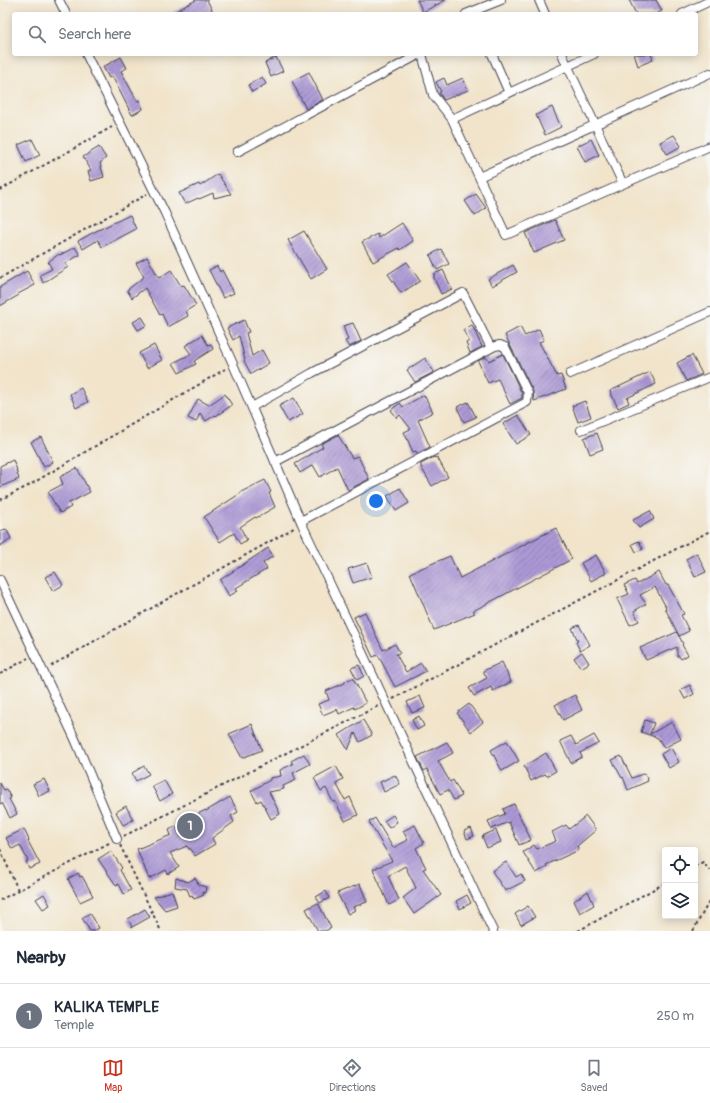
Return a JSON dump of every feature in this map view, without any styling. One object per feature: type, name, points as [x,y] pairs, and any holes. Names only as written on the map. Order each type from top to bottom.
[{"type":"street","points":[[59,0],[65,12]]},
{"type":"street","points":[[473,12],[501,0]]},
{"type":"street","points":[[539,0],[544,12]]},
{"type":"street","points":[[686,12],[710,1]]},
{"type":"street","points":[[87,56],[165,213],[252,407],[301,522],[493,931]]},
{"type":"street","points":[[237,152],[417,56]]},
{"type":"street","points":[[422,56],[433,95],[452,119],[506,235],[710,146]]},
{"type":"street","points":[[493,56],[509,93]]},
{"type":"street","points":[[563,56],[624,184]]},
{"type":"street","points":[[452,119],[590,56]]},
{"type":"street","points":[[479,177],[710,73]]},
{"type":"street","points":[[252,407],[312,373],[463,293],[491,348]]},
{"type":"street","points":[[570,374],[710,312]]},
{"type":"street","points":[[276,462],[491,348],[500,345],[505,347],[528,392],[527,402],[301,522]]},
{"type":"street","points":[[581,430],[710,377]]},
{"type":"street","points":[[0,580],[36,653],[75,739],[117,839]]},
{"type":"path","points":[[0,190],[120,122]]},
{"type":"path","points":[[0,278],[154,190]]},
{"type":"path","points":[[0,500],[35,482],[233,364]]},
{"type":"path","points":[[43,670],[301,522]]},
{"type":"path","points":[[0,900],[386,702],[710,531]]},
{"type":"path","points":[[0,674],[36,653]]},
{"type":"path","points":[[117,839],[161,931]]},
{"type":"path","points":[[0,849],[18,890]]},
{"type":"path","points":[[698,864],[703,862],[710,871]]},
{"type":"path","points":[[578,931],[662,885]]},
{"type":"path","points":[[693,931],[710,900]]},
{"type":"building","points":[[196,0],[207,0],[213,12],[200,11],[174,12]]},
{"type":"building","points":[[417,0],[446,0],[423,12]]},
{"type":"building","points":[[629,0],[656,0],[662,11],[660,12],[635,12]]},
{"type":"building","points":[[635,56],[652,56],[653,60],[638,66]]},
{"type":"building","points":[[121,57],[127,68],[121,71],[143,109],[132,115],[112,76],[109,78],[103,67]]},
{"type":"building","points":[[276,57],[283,71],[271,77],[265,63]]},
{"type":"building","points":[[309,72],[323,100],[306,109],[292,81]]},
{"type":"building","points":[[262,77],[266,84],[252,92],[248,85]]},
{"type":"building","points":[[444,78],[447,85],[463,78],[468,90],[444,100],[439,93],[441,92],[436,82]]},
{"type":"building","points":[[552,107],[561,127],[545,135],[536,115]]},
{"type":"building","points":[[674,135],[681,146],[667,154],[660,142]]},
{"type":"building","points":[[32,139],[40,155],[26,162],[18,145]]},
{"type":"building","points":[[591,139],[599,155],[585,162],[577,146]]},
{"type":"building","points":[[99,147],[106,158],[100,163],[104,177],[91,181],[88,171],[91,170],[83,157]]},
{"type":"building","points":[[218,174],[231,194],[214,198],[213,193],[185,204],[179,193],[199,184],[200,186]]},
{"type":"building","points":[[476,194],[486,208],[475,216],[465,201]]},
{"type":"building","points":[[130,215],[136,229],[102,247],[98,240],[83,249],[78,241],[94,232]]},
{"type":"building","points":[[555,220],[564,240],[534,253],[525,233]]},
{"type":"building","points":[[402,223],[413,241],[400,250],[399,248],[373,262],[362,242],[378,234],[379,238]]},
{"type":"building","points":[[304,231],[327,269],[311,279],[288,240]]},
{"type":"building","points":[[75,247],[80,255],[65,263],[68,267],[43,283],[40,275],[52,269],[48,262],[59,254],[60,255]]},
{"type":"building","points":[[441,249],[449,264],[437,270],[430,255]]},
{"type":"building","points":[[147,257],[159,278],[171,270],[181,286],[184,285],[196,305],[186,311],[188,316],[168,327],[162,314],[160,315],[145,288],[132,298],[127,290],[144,277],[136,263]]},
{"type":"building","points":[[407,262],[420,281],[401,293],[388,274]]},
{"type":"building","points":[[513,265],[517,272],[492,286],[488,279]]},
{"type":"building","points":[[217,266],[220,272],[222,270],[234,293],[223,298],[209,270]]},
{"type":"building","points":[[443,270],[452,289],[441,294],[434,278],[434,274]]},
{"type":"building","points":[[27,271],[35,285],[0,306],[0,287]]},
{"type":"building","points":[[142,317],[147,325],[138,330],[133,322]]},
{"type":"building","points":[[244,320],[249,332],[246,333],[252,356],[262,350],[269,363],[251,374],[244,361],[239,336],[233,340],[227,328]]},
{"type":"building","points":[[353,323],[361,341],[349,347],[345,341],[348,340],[343,326]]},
{"type":"building","points":[[472,325],[482,347],[470,353],[466,343],[469,341],[463,330]]},
{"type":"building","points":[[520,327],[525,336],[539,329],[544,340],[539,342],[557,376],[561,375],[566,389],[534,401],[533,391],[505,335]]},
{"type":"building","points":[[202,335],[208,345],[211,344],[213,349],[194,361],[196,364],[179,373],[173,363],[191,354],[185,346]]},
{"type":"building","points":[[154,345],[162,360],[147,368],[139,353]]},
{"type":"building","points":[[503,354],[522,394],[522,398],[510,404],[498,379],[488,383],[478,361],[486,357],[489,361]]},
{"type":"building","points":[[692,355],[702,374],[686,381],[677,363]]},
{"type":"building","points":[[425,358],[434,372],[415,382],[407,370]]},
{"type":"building","points":[[650,372],[656,384],[627,398],[629,403],[618,408],[610,391]]},
{"type":"building","points":[[81,388],[88,402],[76,408],[70,394]]},
{"type":"building","points":[[225,394],[232,405],[216,416],[215,415],[206,421],[200,413],[196,422],[188,418],[198,399],[209,405]]},
{"type":"building","points":[[424,395],[433,412],[418,420],[430,447],[417,454],[416,451],[413,452],[404,432],[411,429],[400,415],[397,418],[391,410],[400,403],[403,407]]},
{"type":"building","points":[[294,398],[303,414],[288,422],[279,406]]},
{"type":"building","points":[[585,401],[591,417],[578,422],[572,406]]},
{"type":"building","points":[[468,402],[476,417],[464,422],[457,407]]},
{"type":"building","points":[[518,415],[531,435],[516,444],[503,424]]},
{"type":"building","points":[[597,433],[603,449],[590,454],[584,438]]},
{"type":"building","points":[[338,435],[352,458],[358,456],[369,479],[348,490],[337,467],[320,477],[313,465],[300,473],[295,464],[323,447],[321,444]]},
{"type":"building","points":[[41,437],[53,462],[44,467],[31,442]]},
{"type":"building","points":[[434,457],[437,457],[448,477],[432,486],[421,467],[421,464]]},
{"type":"building","points":[[13,460],[19,479],[0,487],[0,466]]},
{"type":"building","points":[[77,468],[90,492],[69,503],[71,507],[60,513],[48,492],[63,484],[60,477]]},
{"type":"building","points":[[265,480],[271,492],[269,493],[275,507],[256,518],[255,517],[240,527],[247,540],[240,544],[234,533],[220,542],[204,517],[241,492]]},
{"type":"building","points":[[400,488],[409,503],[396,511],[387,496]]},
{"type":"building","points":[[650,511],[654,519],[639,528],[633,520]]},
{"type":"building","points":[[556,528],[572,559],[473,611],[475,613],[434,630],[410,573],[450,556],[460,578]]},
{"type":"building","points":[[6,529],[11,538],[0,546],[0,531]]},
{"type":"building","points":[[639,541],[643,549],[636,552],[632,544]]},
{"type":"building","points":[[268,548],[273,556],[263,563],[267,569],[236,588],[238,591],[229,596],[220,580]]},
{"type":"building","points":[[697,553],[706,572],[695,577],[686,559]]},
{"type":"building","points":[[596,555],[606,573],[591,581],[581,563]]},
{"type":"building","points":[[367,563],[372,577],[353,583],[348,569]]},
{"type":"building","points":[[55,572],[63,585],[53,591],[45,577]]},
{"type":"building","points":[[659,572],[684,614],[681,615],[689,631],[679,636],[655,587],[640,595],[646,604],[634,611],[639,621],[630,625],[617,599],[629,594],[624,585],[635,580],[637,584]]},
{"type":"building","points":[[365,612],[383,650],[395,644],[400,653],[396,654],[406,672],[421,663],[426,671],[395,687],[378,655],[373,657],[354,617]]},
{"type":"building","points":[[579,625],[590,645],[580,651],[576,642],[578,641],[572,628]]},
{"type":"building","points":[[677,632],[688,655],[681,659],[677,656],[677,647],[646,660],[640,648]]},
{"type":"building","points":[[582,652],[589,663],[581,668],[574,658]]},
{"type":"building","points":[[502,662],[511,682],[493,691],[491,687],[474,696],[469,688],[487,678],[483,671]]},
{"type":"building","points":[[359,665],[364,676],[357,680],[351,668]]},
{"type":"building","points":[[353,678],[366,703],[355,709],[354,707],[339,714],[337,709],[323,715],[318,704],[329,700],[326,691]]},
{"type":"building","points":[[690,685],[694,694],[685,699],[680,690]]},
{"type":"building","points":[[575,695],[582,710],[563,720],[555,705]]},
{"type":"building","points":[[420,696],[425,708],[412,713],[407,702]]},
{"type":"building","points":[[469,704],[483,722],[471,732],[457,713]]},
{"type":"building","points":[[419,716],[424,726],[417,730],[412,720]]},
{"type":"building","points":[[363,720],[372,735],[360,742],[355,733],[348,750],[339,735]]},
{"type":"building","points":[[645,720],[654,723],[650,734],[672,722],[681,739],[664,748],[658,738],[641,732]]},
{"type":"building","points":[[252,724],[262,750],[242,758],[229,734]]},
{"type":"building","points":[[594,735],[599,743],[580,753],[582,757],[571,763],[560,741],[571,736],[576,745]]},
{"type":"building","points":[[507,741],[519,761],[502,771],[491,750]]},
{"type":"building","points":[[447,742],[453,753],[438,761],[450,782],[453,780],[462,796],[454,800],[448,790],[440,794],[427,769],[424,771],[417,757]]},
{"type":"building","points":[[671,748],[679,762],[669,768],[661,754]]},
{"type":"building","points":[[546,753],[556,771],[547,776],[545,774],[531,781],[524,766]]},
{"type":"building","points":[[304,754],[310,764],[293,773],[296,780],[283,786],[284,789],[269,792],[280,814],[271,819],[261,800],[257,802],[251,791],[270,780],[270,778],[281,776],[280,770],[293,764],[291,761]]},
{"type":"building","points":[[621,756],[632,778],[645,773],[648,781],[628,790],[623,777],[622,778],[612,760]]},
{"type":"building","points":[[144,766],[149,774],[136,781],[132,773]]},
{"type":"building","points":[[336,766],[343,779],[336,783],[345,800],[350,797],[358,815],[345,821],[335,801],[333,802],[326,788],[321,791],[314,778]]},
{"type":"building","points":[[395,775],[400,784],[384,792],[380,782]]},
{"type":"building","points":[[44,779],[50,791],[39,796],[33,784]]},
{"type":"building","points":[[164,780],[172,794],[160,801],[152,786]]},
{"type":"building","points":[[0,783],[4,790],[6,789],[11,798],[9,799],[17,814],[10,818],[2,803],[0,804]]},
{"type":"building","points":[[230,797],[238,812],[231,816],[234,822],[212,838],[215,844],[195,856],[191,849],[187,846],[170,853],[179,867],[168,874],[166,870],[149,879],[137,849],[171,835],[169,830],[176,826],[181,837],[195,829],[191,822],[197,818],[195,815],[206,811]]},
{"type":"building","points":[[514,804],[531,840],[519,845],[509,822],[491,829],[488,821],[505,814],[503,809]]},
{"type":"building","points":[[126,806],[133,820],[123,825],[116,812]]},
{"type":"building","points":[[393,815],[397,822],[389,828],[384,821]]},
{"type":"building","points":[[586,816],[596,830],[577,846],[579,850],[546,865],[547,867],[536,873],[523,852],[534,845],[537,849],[556,841],[552,832],[566,825],[569,829]]},
{"type":"building","points":[[375,818],[393,848],[408,840],[403,831],[415,825],[424,843],[416,848],[426,868],[423,869],[441,895],[414,914],[403,898],[416,888],[405,866],[388,876],[399,900],[389,905],[373,869],[392,861],[369,822]]},
{"type":"building","points":[[471,828],[474,836],[467,839],[464,831]]},
{"type":"building","points":[[24,829],[29,840],[28,841],[40,864],[29,869],[26,862],[28,861],[20,845],[12,849],[6,838]]},
{"type":"building","points":[[496,830],[501,842],[487,848],[482,836]]},
{"type":"building","points":[[111,851],[122,868],[120,870],[131,890],[124,894],[119,884],[116,885],[98,859]]},
{"type":"building","points":[[506,862],[516,877],[521,874],[525,881],[505,891],[492,871]]},
{"type":"building","points":[[78,873],[80,877],[82,876],[93,896],[80,902],[68,879]]},
{"type":"building","points":[[176,878],[188,882],[195,878],[199,885],[206,887],[205,893],[202,892],[204,895],[194,899],[192,895],[190,896],[187,889],[175,887]]},
{"type":"building","points":[[360,884],[367,902],[353,907],[355,910],[348,914],[337,893]]},
{"type":"building","points":[[172,891],[177,906],[165,910],[154,897]]},
{"type":"building","points":[[326,891],[329,898],[320,903],[316,897]]},
{"type":"building","points":[[588,891],[594,905],[580,913],[574,901]]},
{"type":"building","points":[[44,894],[50,905],[43,909],[36,899]]},
{"type":"building","points":[[467,895],[471,903],[460,909],[456,901]]},
{"type":"building","points":[[318,903],[331,928],[325,931],[318,931],[306,909]]},
{"type":"building","points":[[528,906],[535,917],[521,925],[515,914]]},
{"type":"building","points":[[145,909],[150,917],[132,927],[128,919]]},
{"type":"building","points":[[90,913],[99,928],[94,931],[90,931],[82,918]]},
{"type":"place","name":"KALIKA TEMPLE","points":[[190,826]]}]
